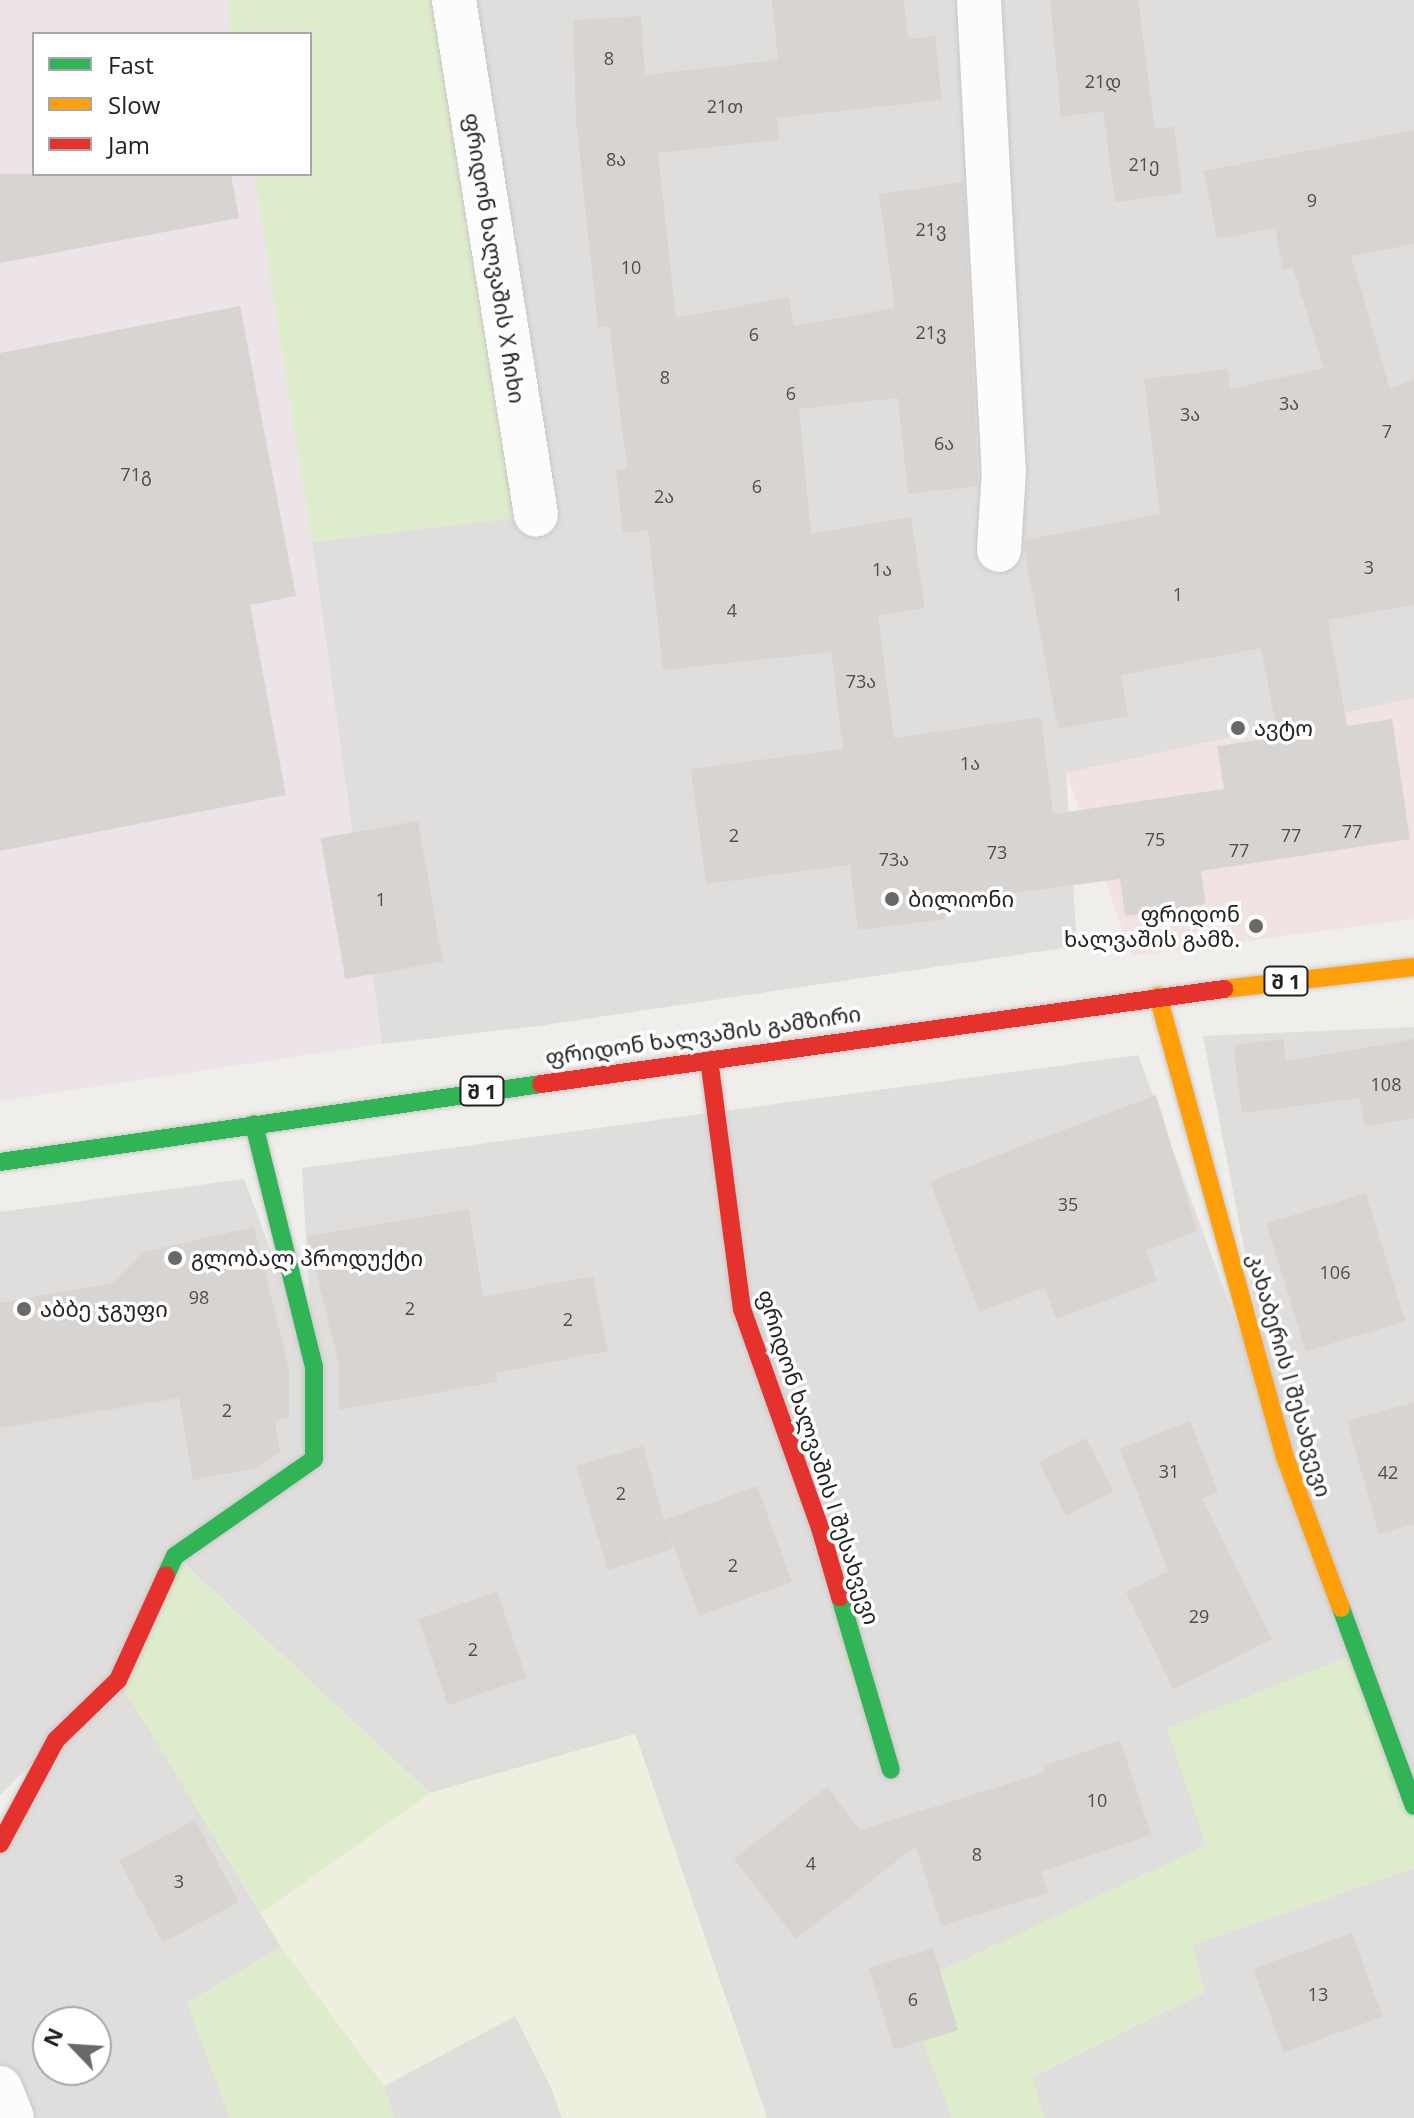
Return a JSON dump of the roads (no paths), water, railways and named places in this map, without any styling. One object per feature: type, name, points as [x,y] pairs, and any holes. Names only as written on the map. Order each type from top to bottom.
[{"type":"main road","name":"ფრიდონ ხალვაშის გამზირი","points":[[0,1162],[1158,996],[1414,967]]},
{"type":"main road","name":"კახაბერის I შესახვევი","points":[[1158,996],[1285,1457],[1414,1806]]},
{"type":"main road","name":"ფრიდონ ხალვაშის I შესახვევი","points":[[709,1059],[742,1309],[820,1528],[891,1770]]},
{"type":"main road","points":[[0,1844],[56,1740],[118,1680],[175,1556],[314,1459],[314,1367],[254,1124]]},
{"type":"street","name":"ფრიდონ ხალვაშის X ჩიხი","points":[[454,0],[536,515]]},
{"type":"street","points":[[979,0],[1004,470],[999,550]]},
{"type":"street","points":[[0,2088],[12,2118]]},
{"type":"place","name":"ავტო","points":[[1238,728]]},
{"type":"place","name":"ბილიონი","points":[[892,899]]},
{"type":"place","name":"ფრიდონ ხალვაშის გამზ.","points":[[1256,926]]},
{"type":"place","name":"გლობალ პროდუქტი","points":[[175,1258]]},
{"type":"place","name":"აბბე ჯგუფი","points":[[24,1309]]}]
